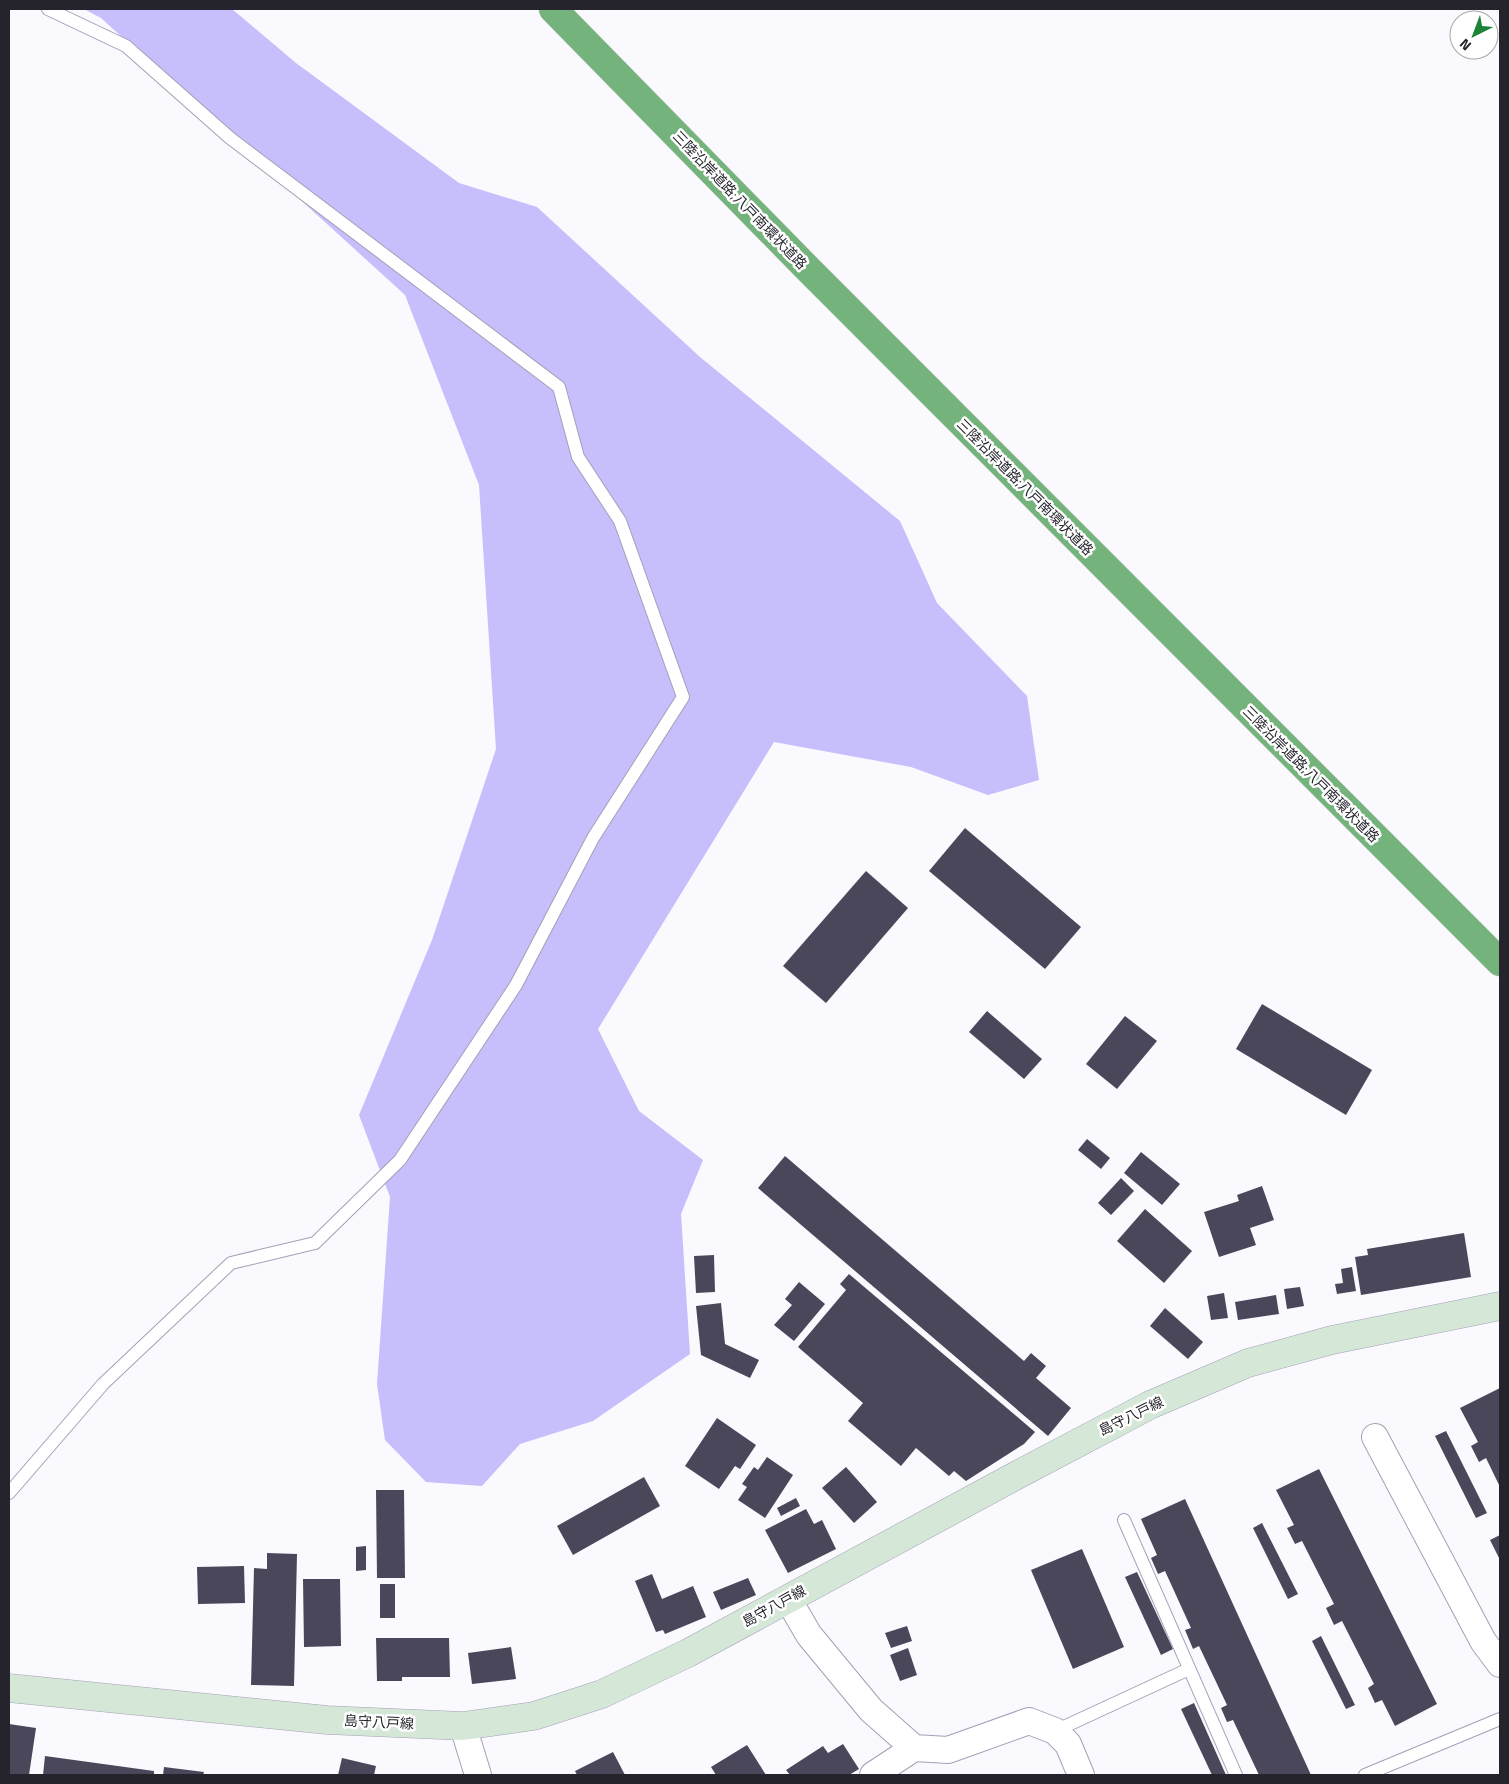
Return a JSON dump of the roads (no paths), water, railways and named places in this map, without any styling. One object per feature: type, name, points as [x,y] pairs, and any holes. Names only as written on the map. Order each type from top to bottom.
[{"type":"highway","name":"三陸沿岸道路;八戸南環状道路","points":[[553,9],[808,269],[1500,962]]},
{"type":"main road","name":"島守八戸線","points":[[9,1688],[327,1720],[463,1726],[534,1716],[602,1694],[688,1653],[1150,1405],[1248,1363],[1332,1340],[1500,1306]]},
{"type":"street","points":[[1375,1437],[1483,1642],[1500,1664]]},
{"type":"street","points":[[788,1599],[809,1636],[871,1710],[914,1748]]},
{"type":"street","points":[[874,1775],[914,1748],[948,1750],[1029,1720],[1055,1731],[1068,1744],[1082,1775]]},
{"type":"street","points":[[463,1726],[478,1775]]},
{"type":"lane","points":[[9,1493],[103,1384],[231,1263],[315,1243],[400,1160],[516,985],[593,838],[683,698],[620,521],[578,457],[558,387],[230,138],[126,46],[48,9]]},
{"type":"lane","points":[[1124,1520],[1236,1775]]},
{"type":"lane","points":[[1055,1731],[1189,1668]]},
{"type":"lane","points":[[1365,1775],[1500,1719]]}]
